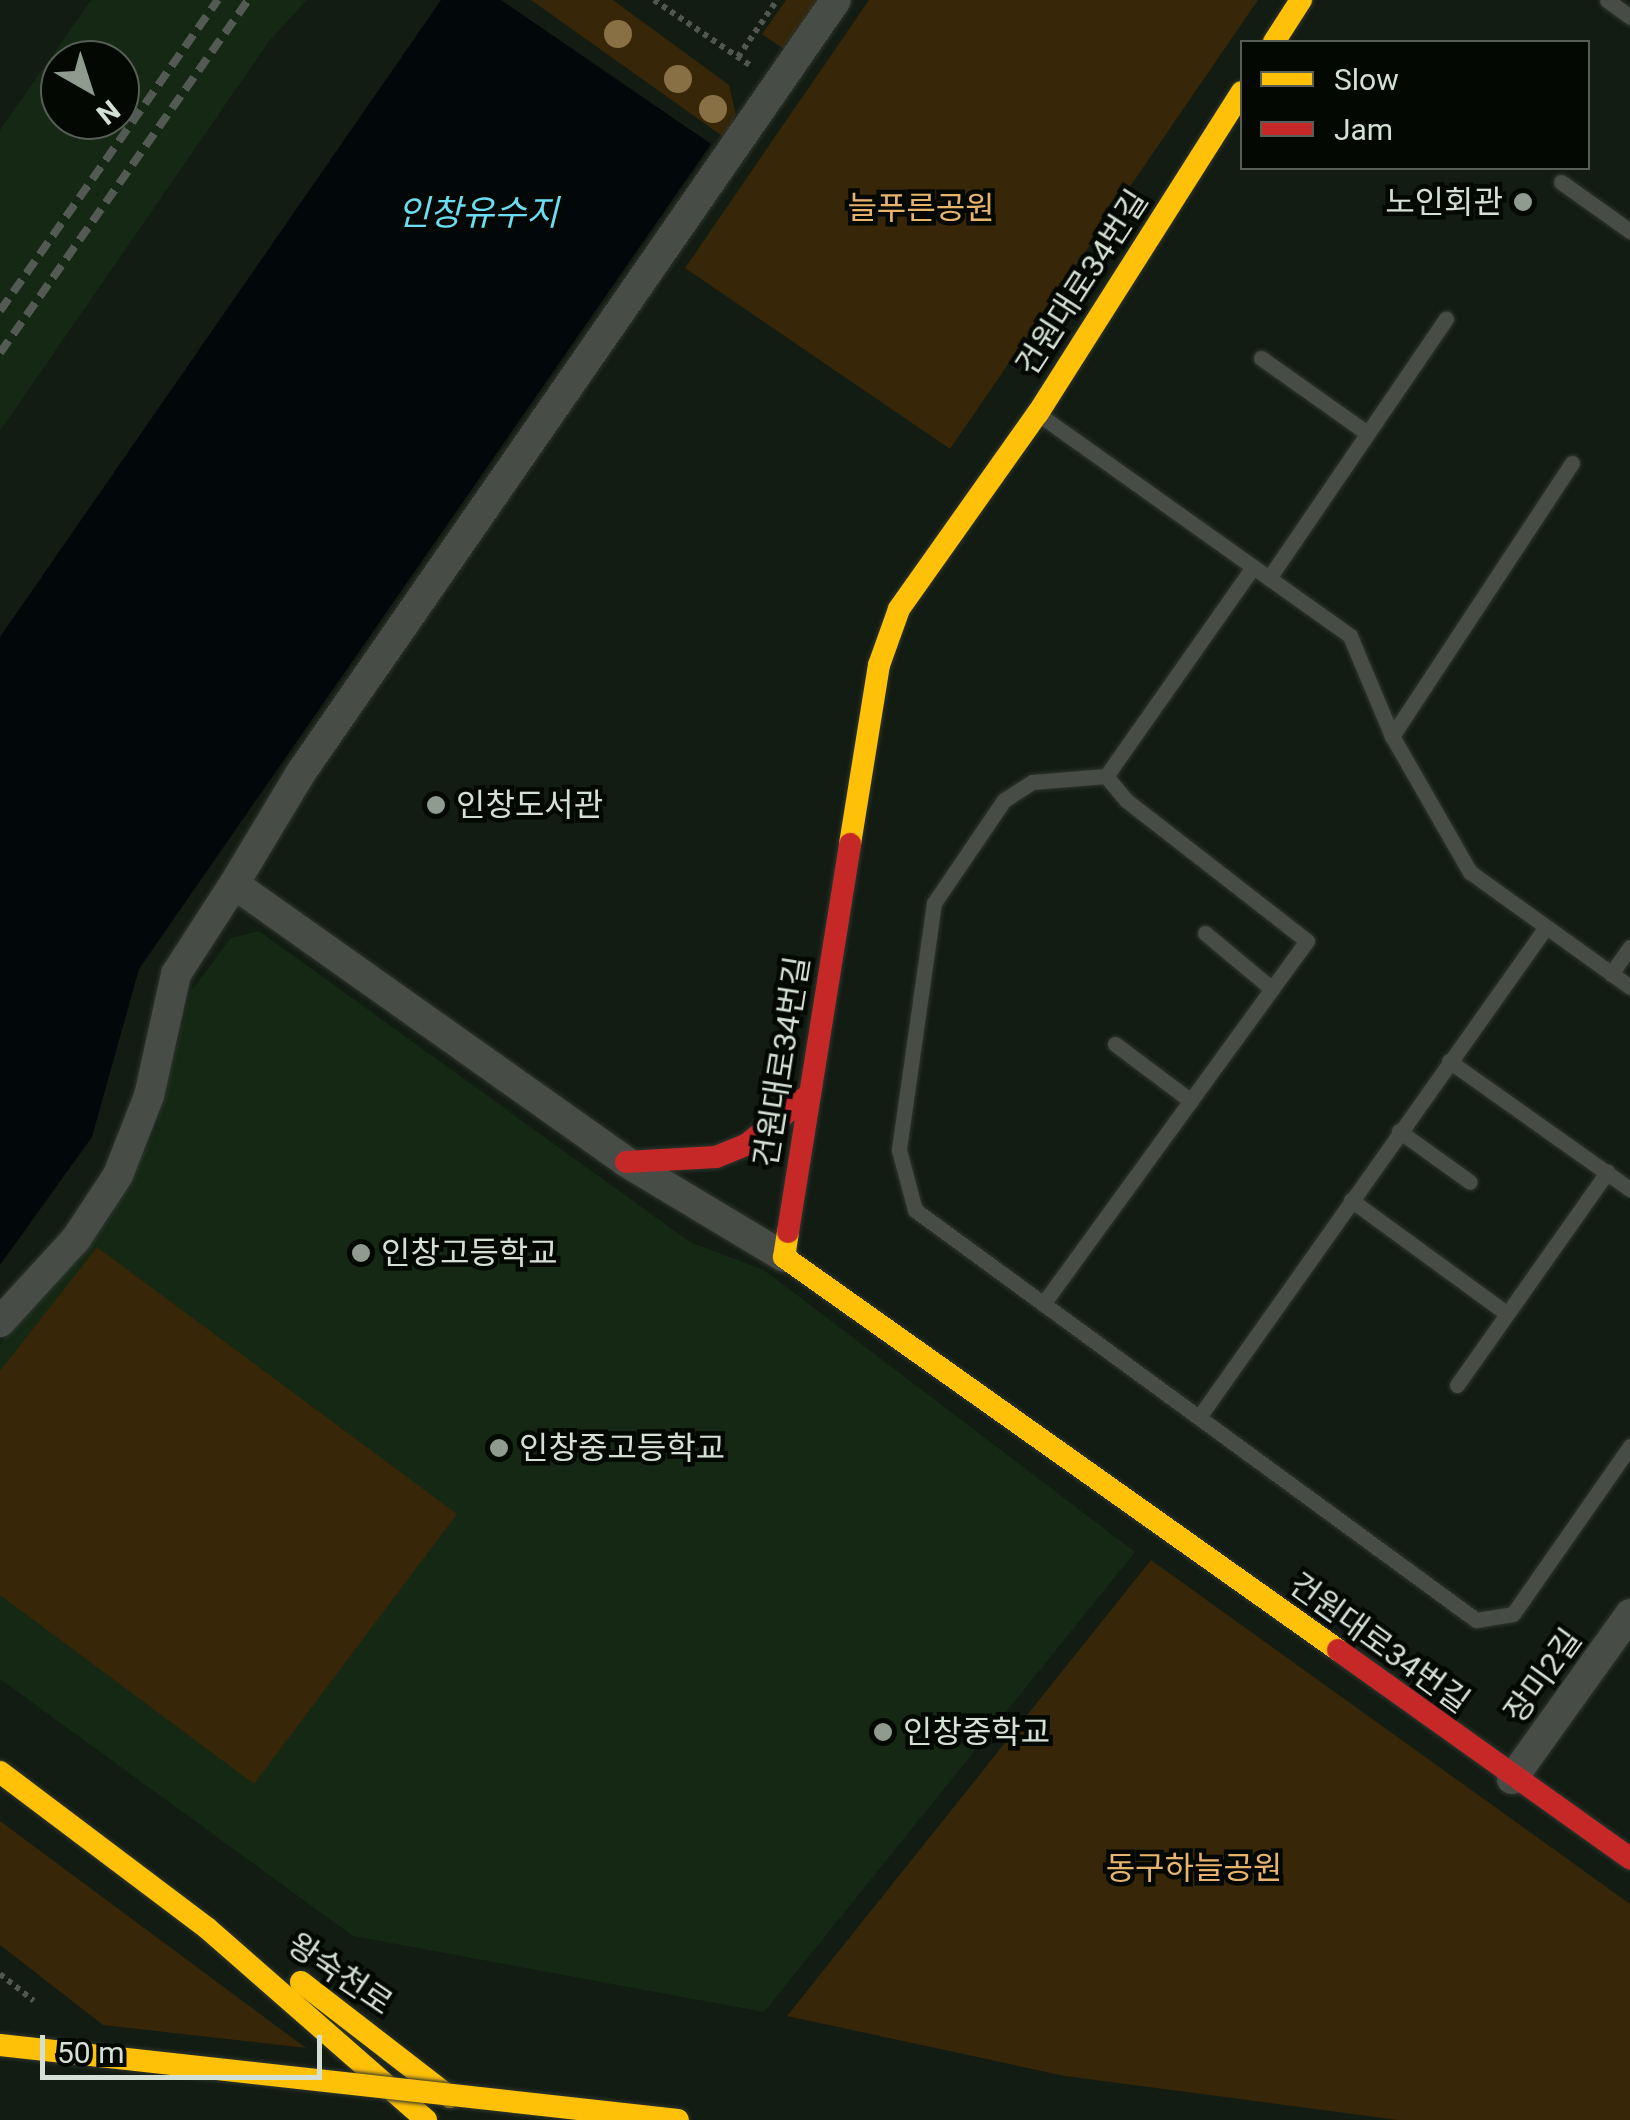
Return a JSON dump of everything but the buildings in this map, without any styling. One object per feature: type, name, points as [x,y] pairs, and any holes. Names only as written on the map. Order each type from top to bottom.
[{"type":"main road","points":[[1275,40],[1301,0]]},
{"type":"main road","name":"건원대로34번길","points":[[1240,95],[1038,413],[899,610],[886,647],[784,1258],[1512,1778],[1630,1858]]},
{"type":"main road","points":[[626,1162],[716,1157],[746,1145],[810,1094]]},
{"type":"main road","name":"왕숙천로","points":[[0,1772],[207,1928],[426,2120]]},
{"type":"main road","name":"왕숙천로","points":[[207,1928],[328,1997],[477,2120]]},
{"type":"main road","points":[[0,2045],[678,2120]]},
{"type":"street","points":[[0,1322],[76,1239],[118,1175],[149,1096],[176,974],[300,774],[514,453],[836,0]]},
{"type":"street","points":[[234,884],[626,1162],[784,1258]]},
{"type":"street","name":"장미2길","points":[[1512,1778],[1630,1614]]},
{"type":"lane","points":[[1607,0],[1630,16]]},
{"type":"lane","points":[[1561,182],[1630,232]]},
{"type":"lane","points":[[1269,578],[1446,320]]},
{"type":"lane","points":[[1261,358],[1367,433]]},
{"type":"lane","points":[[1038,413],[1350,636],[1392,736],[1470,872],[1630,987]]},
{"type":"lane","points":[[1392,736],[1572,463]]},
{"type":"lane","points":[[1106,776],[1253,567]]},
{"type":"lane","points":[[1044,1304],[1307,941],[1126,800],[1106,776]]},
{"type":"lane","points":[[1106,776],[1032,782],[1004,800],[934,903],[899,1150],[915,1210],[1476,1620],[1514,1614],[1630,1446]]},
{"type":"lane","points":[[1199,1417],[1546,927]]},
{"type":"lane","points":[[1204,933],[1272,989]]},
{"type":"lane","points":[[1612,974],[1630,947]]},
{"type":"lane","points":[[1115,1044],[1191,1102]]},
{"type":"lane","points":[[1449,1061],[1630,1189]]},
{"type":"lane","points":[[1400,1131],[1470,1182]]},
{"type":"lane","points":[[1457,1386],[1606,1172]]},
{"type":"lane","points":[[1351,1200],[1506,1313]]},
{"type":"path","points":[[654,0],[777,84]]},
{"type":"path","points":[[738,57],[777,0]]},
{"type":"shaded area","points":[[91,0],[307,0],[270,40],[0,431],[0,130],[40,73],[40,140],[140,140],[140,40],[63,40]]},
{"type":"shaded area","name":"인창중고등학교","points":[[259,931],[690,1242],[764,1270],[1135,1552],[764,2012],[353,1936],[0,1679],[0,1344],[109,1218],[156,1129],[191,991],[231,938]]},
{"type":"green space","points":[[531,0],[613,0],[729,85],[736,115],[725,138]]},
{"type":"green space","points":[[786,0],[819,0],[785,50],[762,34]]},
{"type":"green space","name":"늘푸른공원","points":[[869,0],[1258,0],[950,449],[685,268]]},
{"type":"green space","points":[[97,1247],[457,1514],[254,1784],[0,1595],[0,1371]]},
{"type":"green space","name":"동구하늘공원","points":[[1151,1560],[1630,1904],[1630,2120],[1398,2120],[1065,2076],[787,2016]]},
{"type":"green space","points":[[0,1821],[306,2048],[103,2025],[0,1945]]},
{"type":"water","name":"인창유수지","points":[[441,0],[501,0],[711,144],[139,969],[92,1137],[0,1265],[0,637]]},
{"type":"pier","points":[[0,2077],[50,2116],[52,2120],[0,2120]]},
{"type":"railway","points":[[0,311],[218,0]]},
{"type":"railway","points":[[0,353],[248,0]]},
{"type":"traffic: slow","points":[[1275,40],[1301,0]]},
{"type":"traffic: slow","points":[[850,844],[879,665],[899,609],[1038,413],[1240,95]]},
{"type":"traffic: slow","points":[[788,1232],[784,1257],[1338,1650]]},
{"type":"traffic: slow","points":[[0,1772],[207,1928],[426,2120]]},
{"type":"traffic: slow","points":[[301,1982],[450,2097]]},
{"type":"traffic: slow","points":[[0,2045],[678,2120]]},
{"type":"traffic: jam","points":[[788,1232],[850,844]]},
{"type":"traffic: jam","points":[[626,1162],[716,1157],[746,1145],[810,1094]]},
{"type":"traffic: jam","points":[[1338,1650],[1630,1858]]},
{"type":"place","name":"노인회관","points":[[1523,202]]},
{"type":"place","name":"인창도서관","points":[[436,805]]},
{"type":"place","name":"인창고등학교","points":[[361,1253]]},
{"type":"place","name":"인창중고등학교","points":[[499,1448]]},
{"type":"place","name":"인창중학교","points":[[883,1732]]}]
